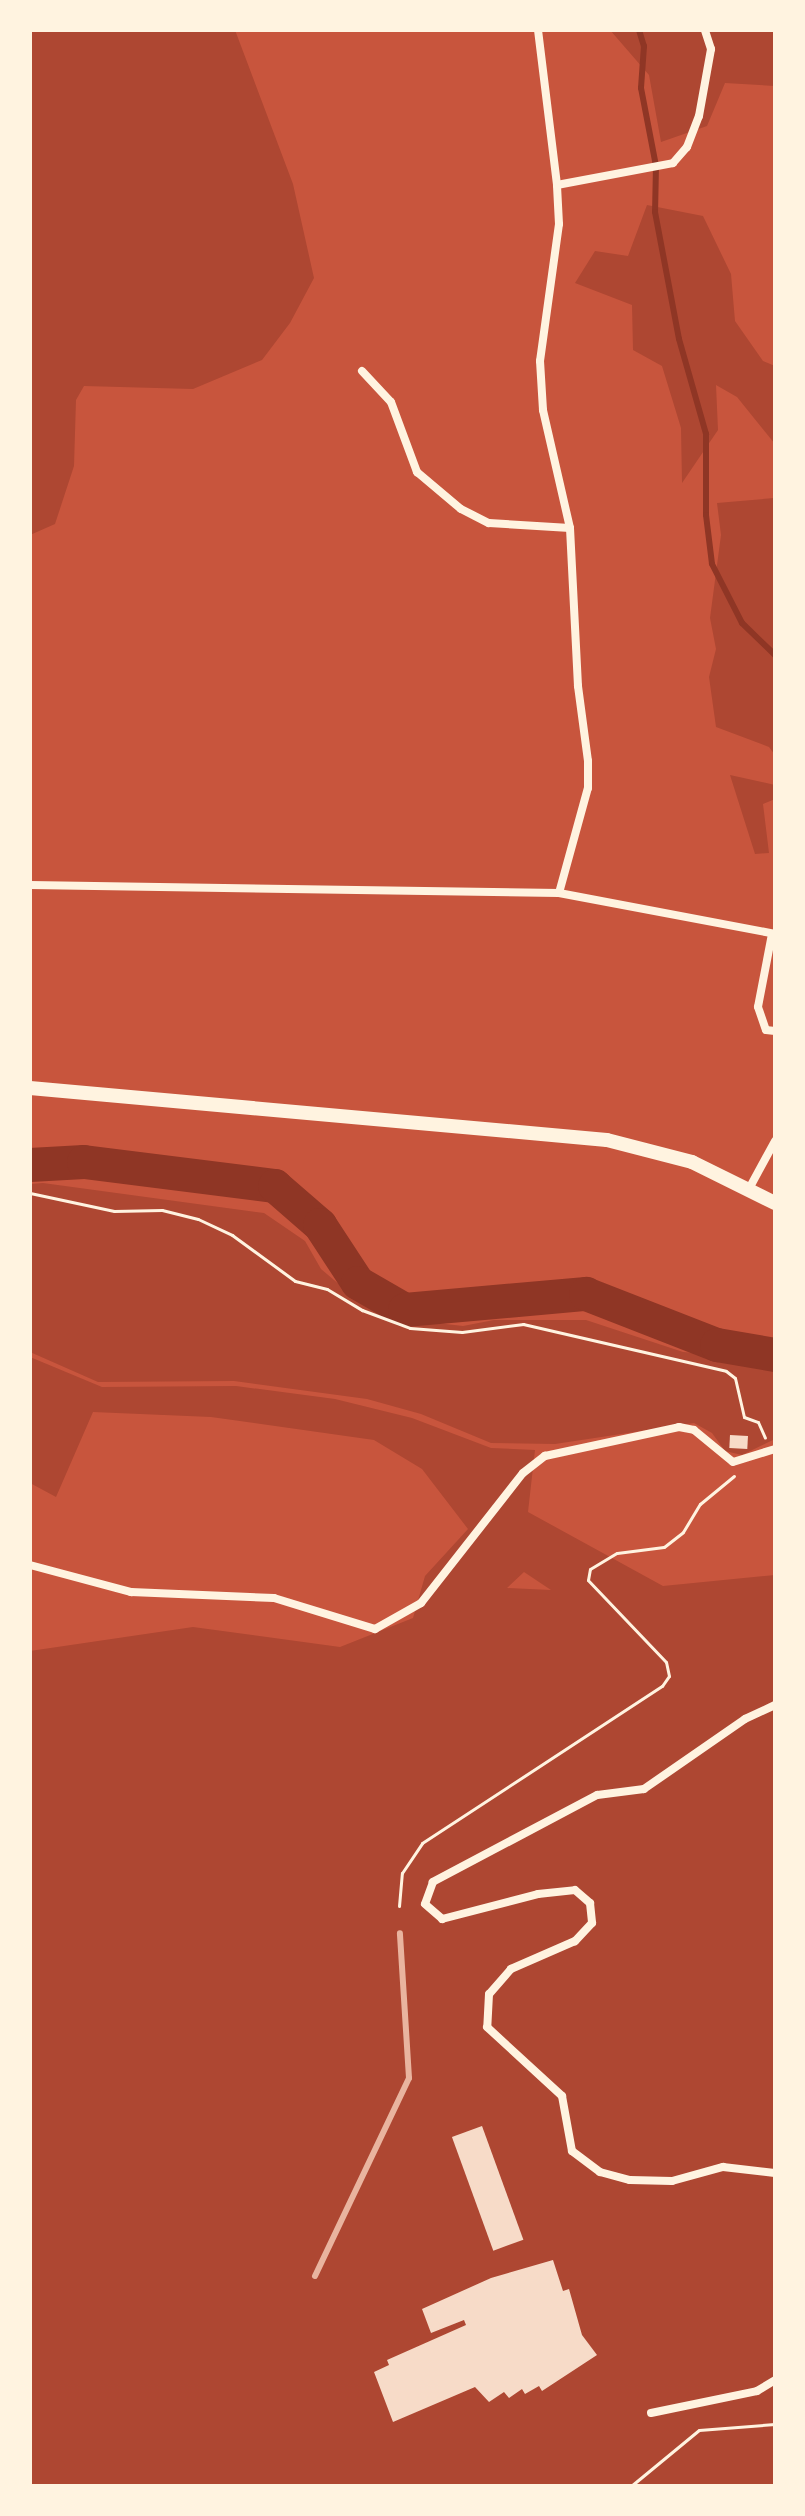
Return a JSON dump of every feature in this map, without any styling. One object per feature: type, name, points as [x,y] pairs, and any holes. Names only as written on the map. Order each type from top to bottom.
[{"type":"main road","points":[[30,1088],[560,1133],[651,1150],[750,1187],[775,1203]]},
{"type":"street","points":[[538,30],[559,224],[540,361],[543,410],[570,528],[588,788],[559,893]]},
{"type":"street","points":[[557,185],[673,163],[687,147],[699,116],[711,49],[705,30]]},
{"type":"street","points":[[362,371],[391,402],[417,472],[461,509],[489,523],[570,528]]},
{"type":"street","points":[[30,885],[559,893],[773,934],[758,1007],[766,1030],[775,1031]]},
{"type":"street","points":[[750,1187],[775,1141]]},
{"type":"street","points":[[30,1565],[131,1592],[274,1598],[375,1629],[421,1603],[523,1473],[545,1456],[679,1427],[694,1430],[733,1462],[771,1451]]},
{"type":"street","points":[[775,1705],[745,1719],[644,1789],[597,1795],[433,1882],[425,1904],[442,1919],[538,1894],[575,1890],[590,1903],[592,1923],[575,1941],[511,1969],[489,1994],[487,2027],[562,2096],[572,2151],[600,2172],[630,2180],[672,2181],[723,2167],[775,2173]]},
{"type":"street","points":[[651,2413],[757,2391],[775,2380]]},
{"type":"path","points":[[30,1193],[114,1211],[162,1210],[198,1219],[232,1235],[295,1281],[327,1289],[362,1310],[410,1328],[462,1332],[523,1324],[726,1371],[735,1378],[744,1417],[758,1422],[771,1451]]},
{"type":"path","points":[[399,1906],[402,1873],[422,1843],[662,1686],[669,1676],[666,1662],[588,1580],[590,1569],[617,1553],[664,1547],[683,1532],[700,1504],[744,1472]]},
{"type":"path","points":[[631,2486],[699,2430],[775,2424]]},
{"type":"shaded area","points":[[30,30],[235,30],[293,184],[314,278],[290,323],[262,360],[193,389],[84,386],[76,400],[74,466],[55,524],[30,535]]},
{"type":"shaded area","points":[[610,30],[775,30],[775,86],[725,83],[707,126],[661,142],[649,75]]},
{"type":"shaded area","points":[[647,205],[703,216],[731,274],[735,321],[763,361],[775,366],[775,444],[737,397],[716,385],[718,430],[682,483],[681,428],[662,366],[633,350],[632,305],[575,283],[595,251],[628,256]]},
{"type":"shaded area","points":[[774,498],[775,755],[769,747],[716,727],[709,677],[716,649],[710,618],[721,535],[717,503]]},
{"type":"shaded area","points":[[730,775],[775,785],[775,799],[763,804],[769,853],[755,854]]},
{"type":"shaded area","points":[[43,1183],[264,1213],[305,1241],[321,1269],[347,1291],[402,1319],[463,1326],[494,1320],[586,1320],[683,1352],[775,1359],[775,1439],[742,1455],[725,1451],[712,1433],[694,1423],[555,1444],[491,1443],[421,1414],[367,1399],[234,1381],[98,1382],[30,1352],[30,1184]]},
{"type":"shaded area","points":[[30,1357],[102,1387],[236,1386],[335,1399],[412,1418],[491,1448],[535,1450],[528,1512],[663,1586],[775,1575],[775,2486],[30,2486],[30,1651],[193,1627],[340,1647],[413,1618],[425,1576],[468,1529],[422,1469],[374,1440],[211,1417],[93,1412],[56,1497],[30,1483]],"holes":[[[524,1572],[551,1590],[507,1588]]]},
{"type":"building","points":[[730,1435],[748,1436],[747,1449],[729,1448]]},
{"type":"building","points":[[482,2126],[523,2240],[493,2251],[452,2137]]},
{"type":"building","points":[[553,2260],[563,2291],[569,2289],[582,2335],[597,2355],[542,2391],[539,2386],[525,2394],[522,2389],[509,2398],[504,2392],[489,2402],[475,2387],[393,2422],[374,2372],[389,2365],[387,2360],[466,2325],[464,2320],[431,2333],[422,2309],[491,2278]]},
{"type":"waterway","points":[[639,30],[644,46],[641,88],[656,166],[655,212],[679,339],[706,434],[706,515],[712,564],[742,623],[775,655]]},
{"type":"waterway","points":[[30,1165],[84,1162],[275,1186],[320,1225],[358,1283],[405,1310],[586,1294],[717,1345],[775,1355]]},
{"type":"railway","points":[[315,2276],[409,2078],[400,1933]]}]
